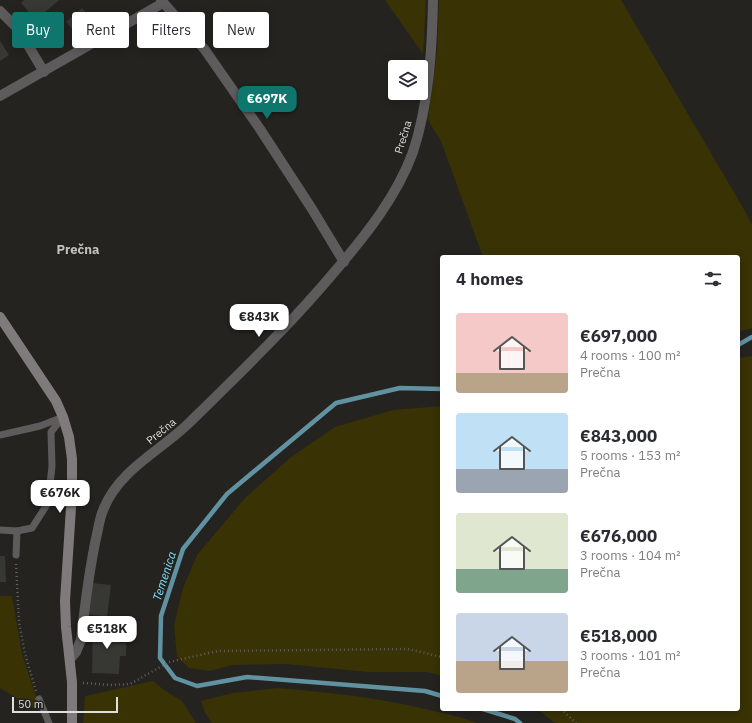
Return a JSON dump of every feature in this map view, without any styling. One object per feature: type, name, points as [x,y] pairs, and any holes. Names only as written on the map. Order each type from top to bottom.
[{"type":"street","name":"Prečna","points":[[70,659],[76,652],[81,640],[92,556],[103,508],[118,485],[136,467],[178,434],[294,317],[344,262],[365,236],[385,207],[399,182],[412,152],[421,121],[430,58],[433,0]]},
{"type":"street","points":[[0,96],[44,72],[162,1],[205,50],[312,209],[344,262]]},
{"type":"street","points":[[0,11],[19,30],[44,72]]},
{"type":"street","points":[[0,317],[56,401],[69,437],[72,459],[72,492],[65,601],[66,627],[72,682],[72,723]]},
{"type":"lane","points":[[0,435],[40,426],[63,417]]},
{"type":"lane","points":[[0,530],[17,531],[32,528],[48,503],[52,466],[51,432],[63,417]]},
{"type":"lane","points":[[16,555],[17,531]]},
{"type":"lane","points":[[39,699],[48,723]]},
{"type":"path","points":[[16,555],[19,622],[26,654],[39,699]]},
{"type":"path","points":[[72,682],[112,685],[130,684],[169,662],[218,651],[408,649],[440,657]]},
{"type":"path","points":[[563,711],[576,723]]},
{"type":"shaded area","points":[[385,0],[426,0],[423,54]]},
{"type":"shaded area","points":[[439,0],[621,0],[752,225],[752,328],[740,331],[740,255],[482,255],[441,141],[428,120],[437,52]]},
{"type":"shaded area","points":[[752,356],[752,723],[555,723],[540,711],[740,711],[740,358]]},
{"type":"shaded area","points":[[440,406],[440,675],[427,672],[368,672],[286,664],[233,665],[210,671],[189,668],[177,657],[174,625],[183,588],[197,555],[245,498],[291,457],[335,427],[393,410]]},
{"type":"shaded area","points":[[0,596],[12,596],[22,654],[40,709],[37,710],[0,688]]},
{"type":"shaded area","points":[[153,681],[182,701],[196,723],[83,723],[85,696]]},
{"type":"shaded area","points":[[277,688],[392,702],[448,714],[477,723],[212,723],[205,713],[201,701],[233,693]]},
{"type":"building","points":[[24,0],[59,0],[45,12],[29,12],[21,3]]},
{"type":"building","points":[[82,8],[85,12],[77,12]]},
{"type":"building","points":[[72,17],[72,29],[66,22]]},
{"type":"building","points":[[0,41],[9,55],[0,61]]},
{"type":"building","points":[[0,556],[5,556],[6,582],[0,582]]},
{"type":"building","points":[[91,583],[111,585],[107,617],[86,614]]},
{"type":"building","points":[[93,627],[120,628],[120,643],[126,643],[126,656],[120,656],[119,674],[92,673]]},
{"type":"waterway","name":"Temenica","points":[[740,344],[752,337]]},
{"type":"waterway","name":"Temenica","points":[[440,389],[400,388],[336,403],[227,494],[183,549],[161,616],[160,658],[175,678],[197,686],[247,677],[425,691],[440,695]]},
{"type":"waterway","name":"Temenica","points":[[489,711],[515,719],[520,723]]},
{"type":"district","name":"Prečna","points":[[78,249]]}]
